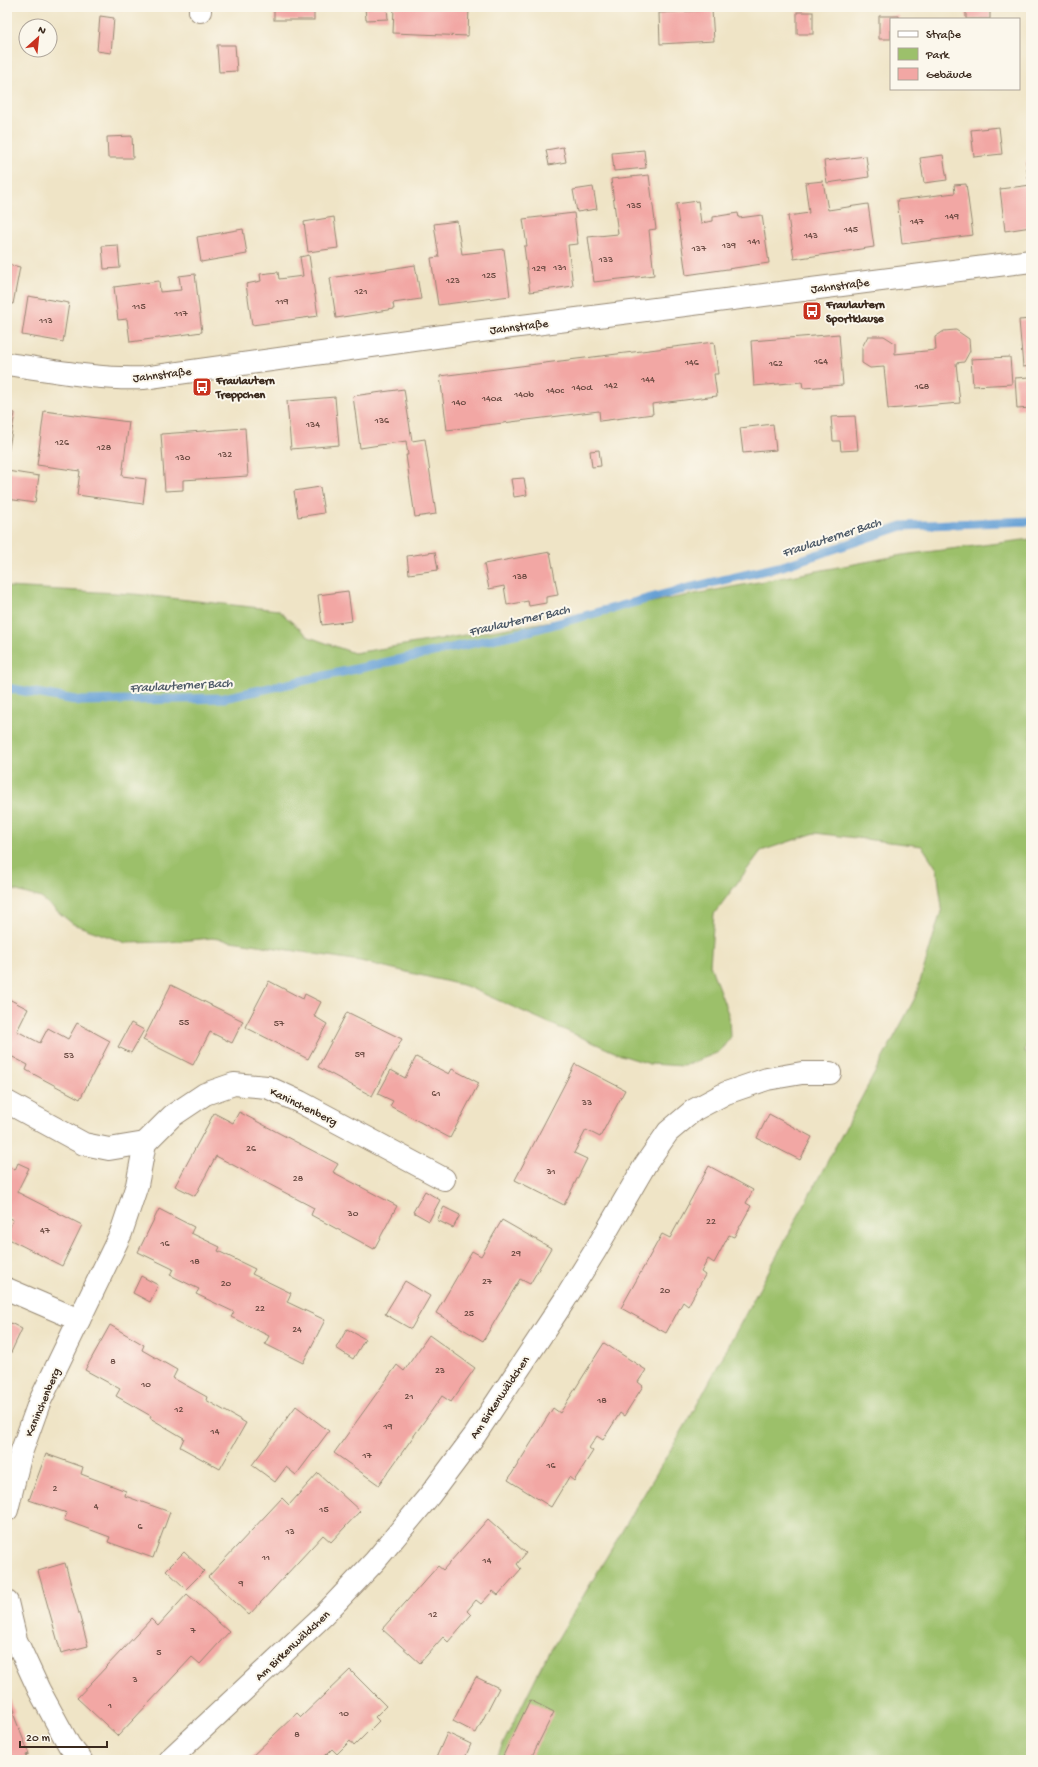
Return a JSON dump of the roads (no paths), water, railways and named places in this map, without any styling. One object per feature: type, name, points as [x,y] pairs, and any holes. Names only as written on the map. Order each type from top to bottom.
[{"type":"street","name":"Jahnstraße","points":[[7,364],[99,377],[122,379],[143,378],[450,335],[1031,261]]},
{"type":"street","name":"Am Birkenwäldchen","points":[[169,1760],[323,1616],[374,1561],[430,1495],[475,1434],[564,1301],[645,1165],[668,1132],[694,1110],[726,1093],[767,1079],[802,1073],[830,1073]]},
{"type":"street","name":"Kaninchenberg","points":[[7,1510],[21,1454],[39,1403],[121,1233],[137,1185],[145,1143],[172,1116],[205,1094],[234,1084],[267,1087],[300,1102],[444,1179]]},
{"type":"street","points":[[7,1102],[84,1144],[110,1149],[145,1143]]},
{"type":"street","points":[[7,1289],[79,1320]]},
{"type":"street","points":[[7,1602],[16,1640],[39,1690],[69,1745],[81,1760]]},
{"type":"waterway","name":"Fraulauterner Bach","points":[[7,688],[81,701],[224,698],[533,630],[680,590],[783,566],[902,526],[1031,521]]},
{"type":"place","name":"Fraulautern Sportklause","points":[[812,311]]},
{"type":"place","name":"Fraulautern Treppchen","points":[[202,387]]}]
